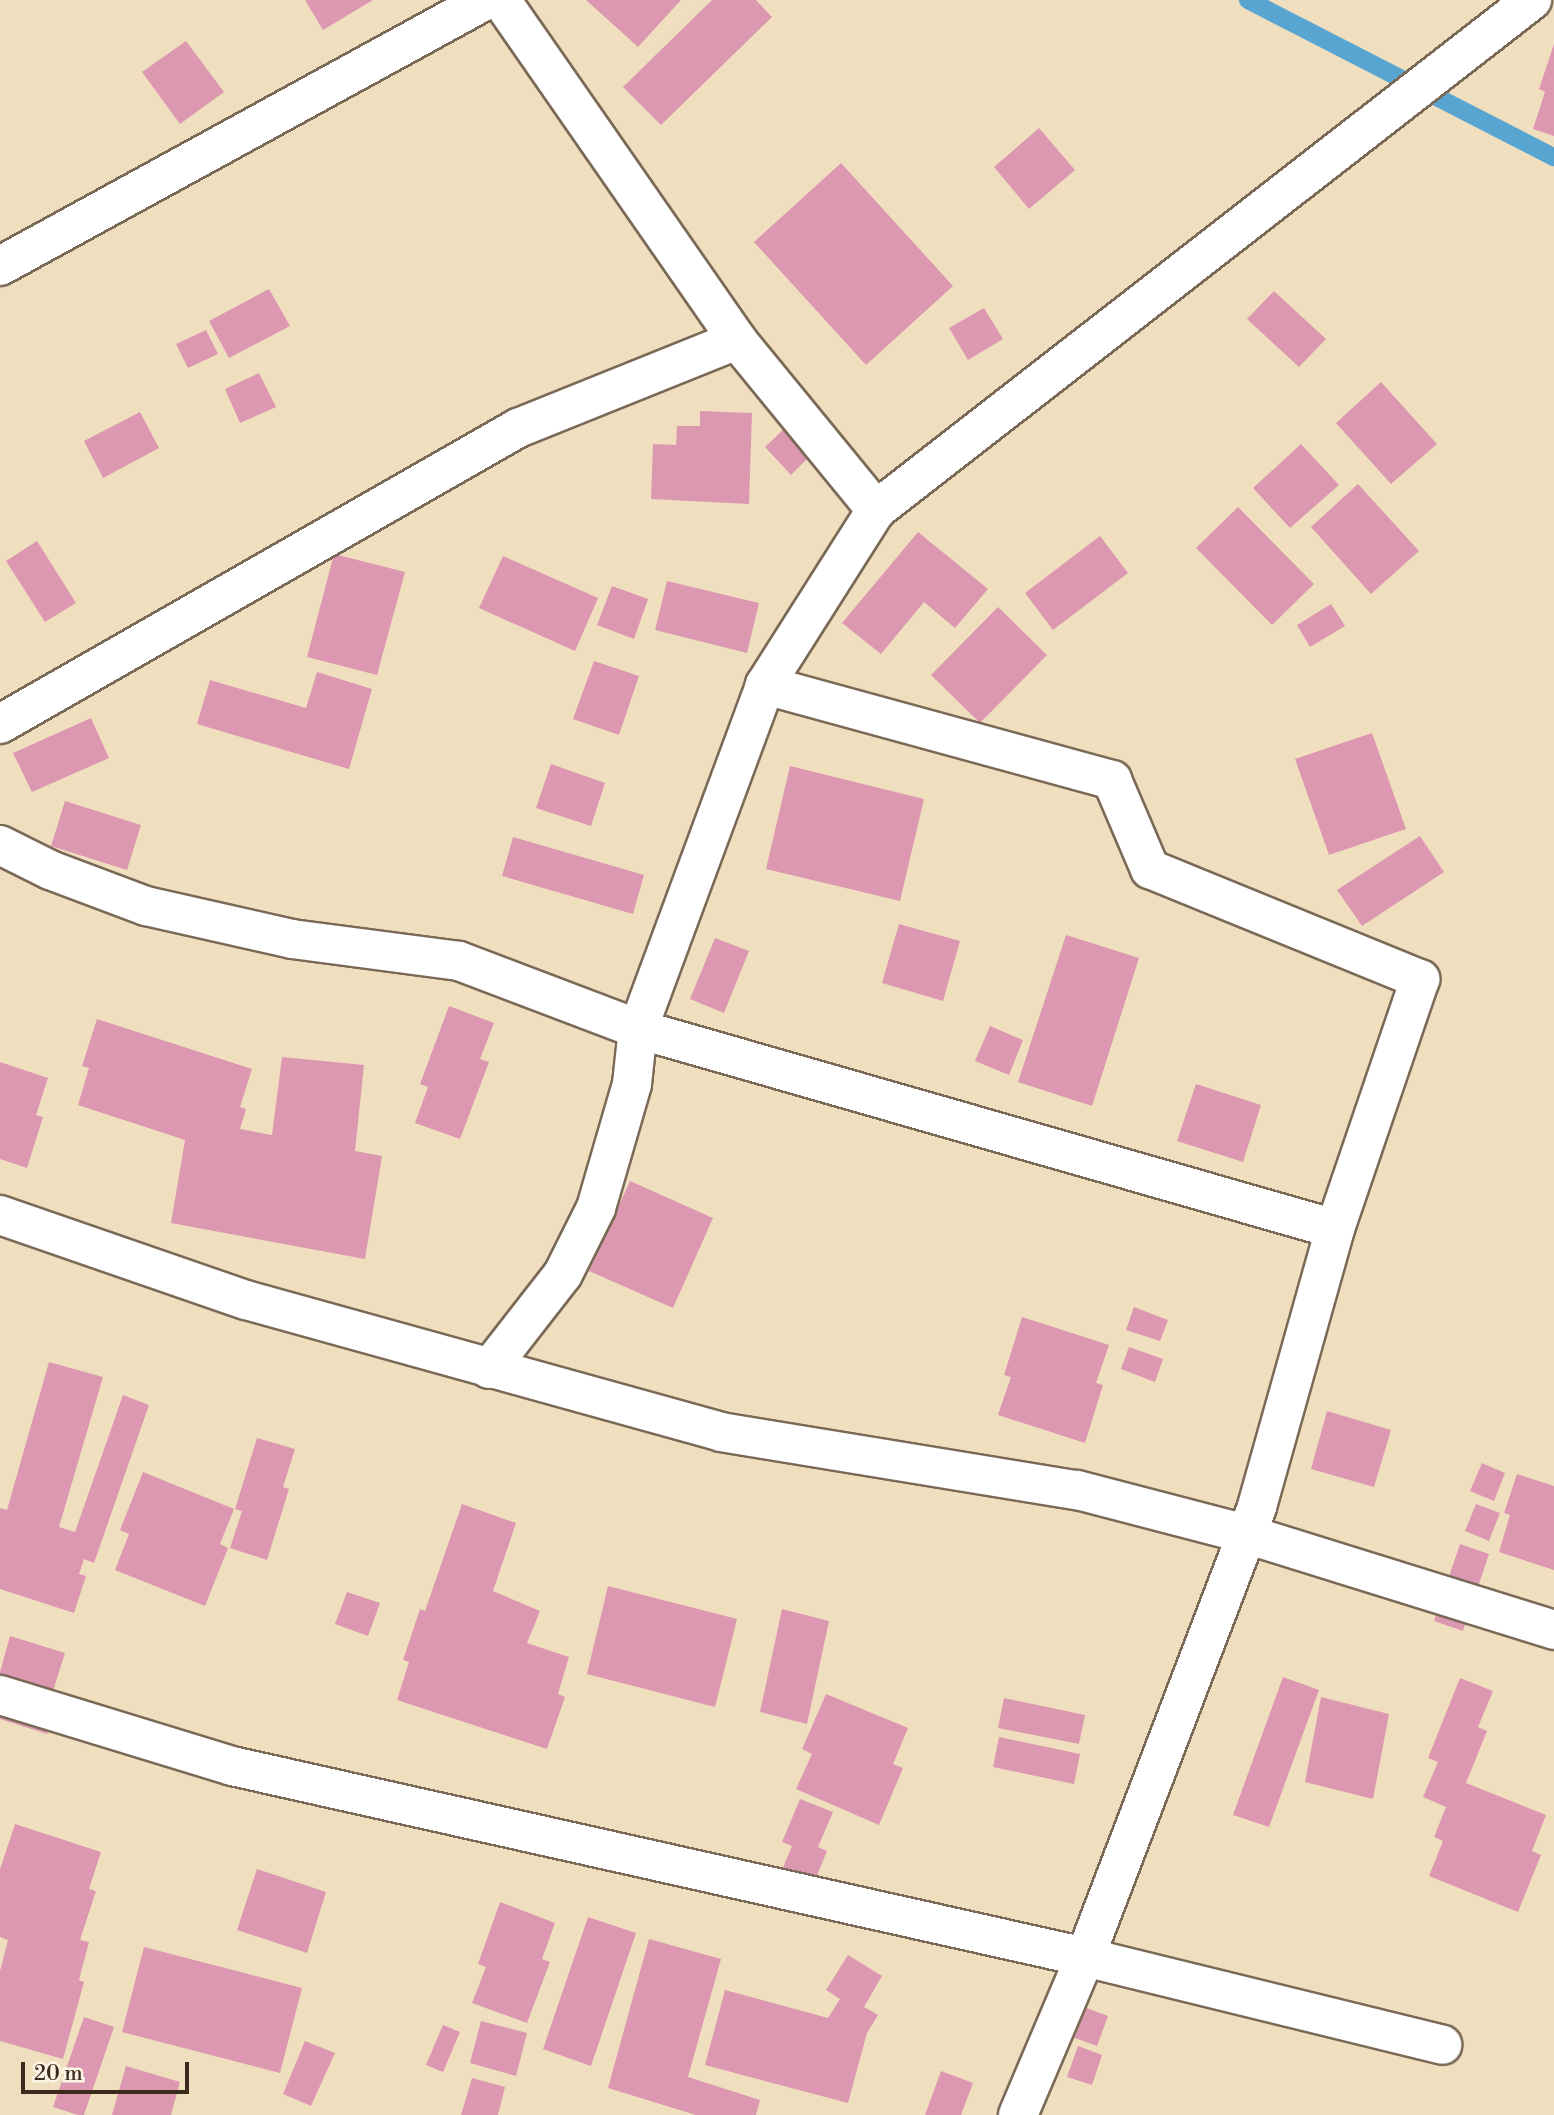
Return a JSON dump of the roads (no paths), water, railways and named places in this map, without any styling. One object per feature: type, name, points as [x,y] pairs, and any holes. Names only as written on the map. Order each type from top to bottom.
[{"type":"street","points":[[0,266],[486,0]]},
{"type":"street","points":[[501,0],[737,340],[876,510]]},
{"type":"street","points":[[489,1369],[563,1274],[596,1208],[632,1084],[638,1029],[765,685],[876,510],[1532,0]]},
{"type":"street","points":[[0,724],[518,428],[737,340]]},
{"type":"street","points":[[765,685],[1111,780],[1150,869],[1420,979],[1335,1229],[1246,1534],[1084,1957],[1018,2115]]},
{"type":"street","points":[[0,845],[50,870],[146,906],[292,940],[458,961],[638,1029],[1335,1229]]},
{"type":"street","points":[[0,1215],[246,1300],[721,1432],[1077,1490],[1246,1534],[1554,1630]]},
{"type":"street","points":[[0,1695],[232,1766],[1084,1957],[1442,2045]]},
{"type":"waterway","points":[[1248,0],[1554,157]]}]
